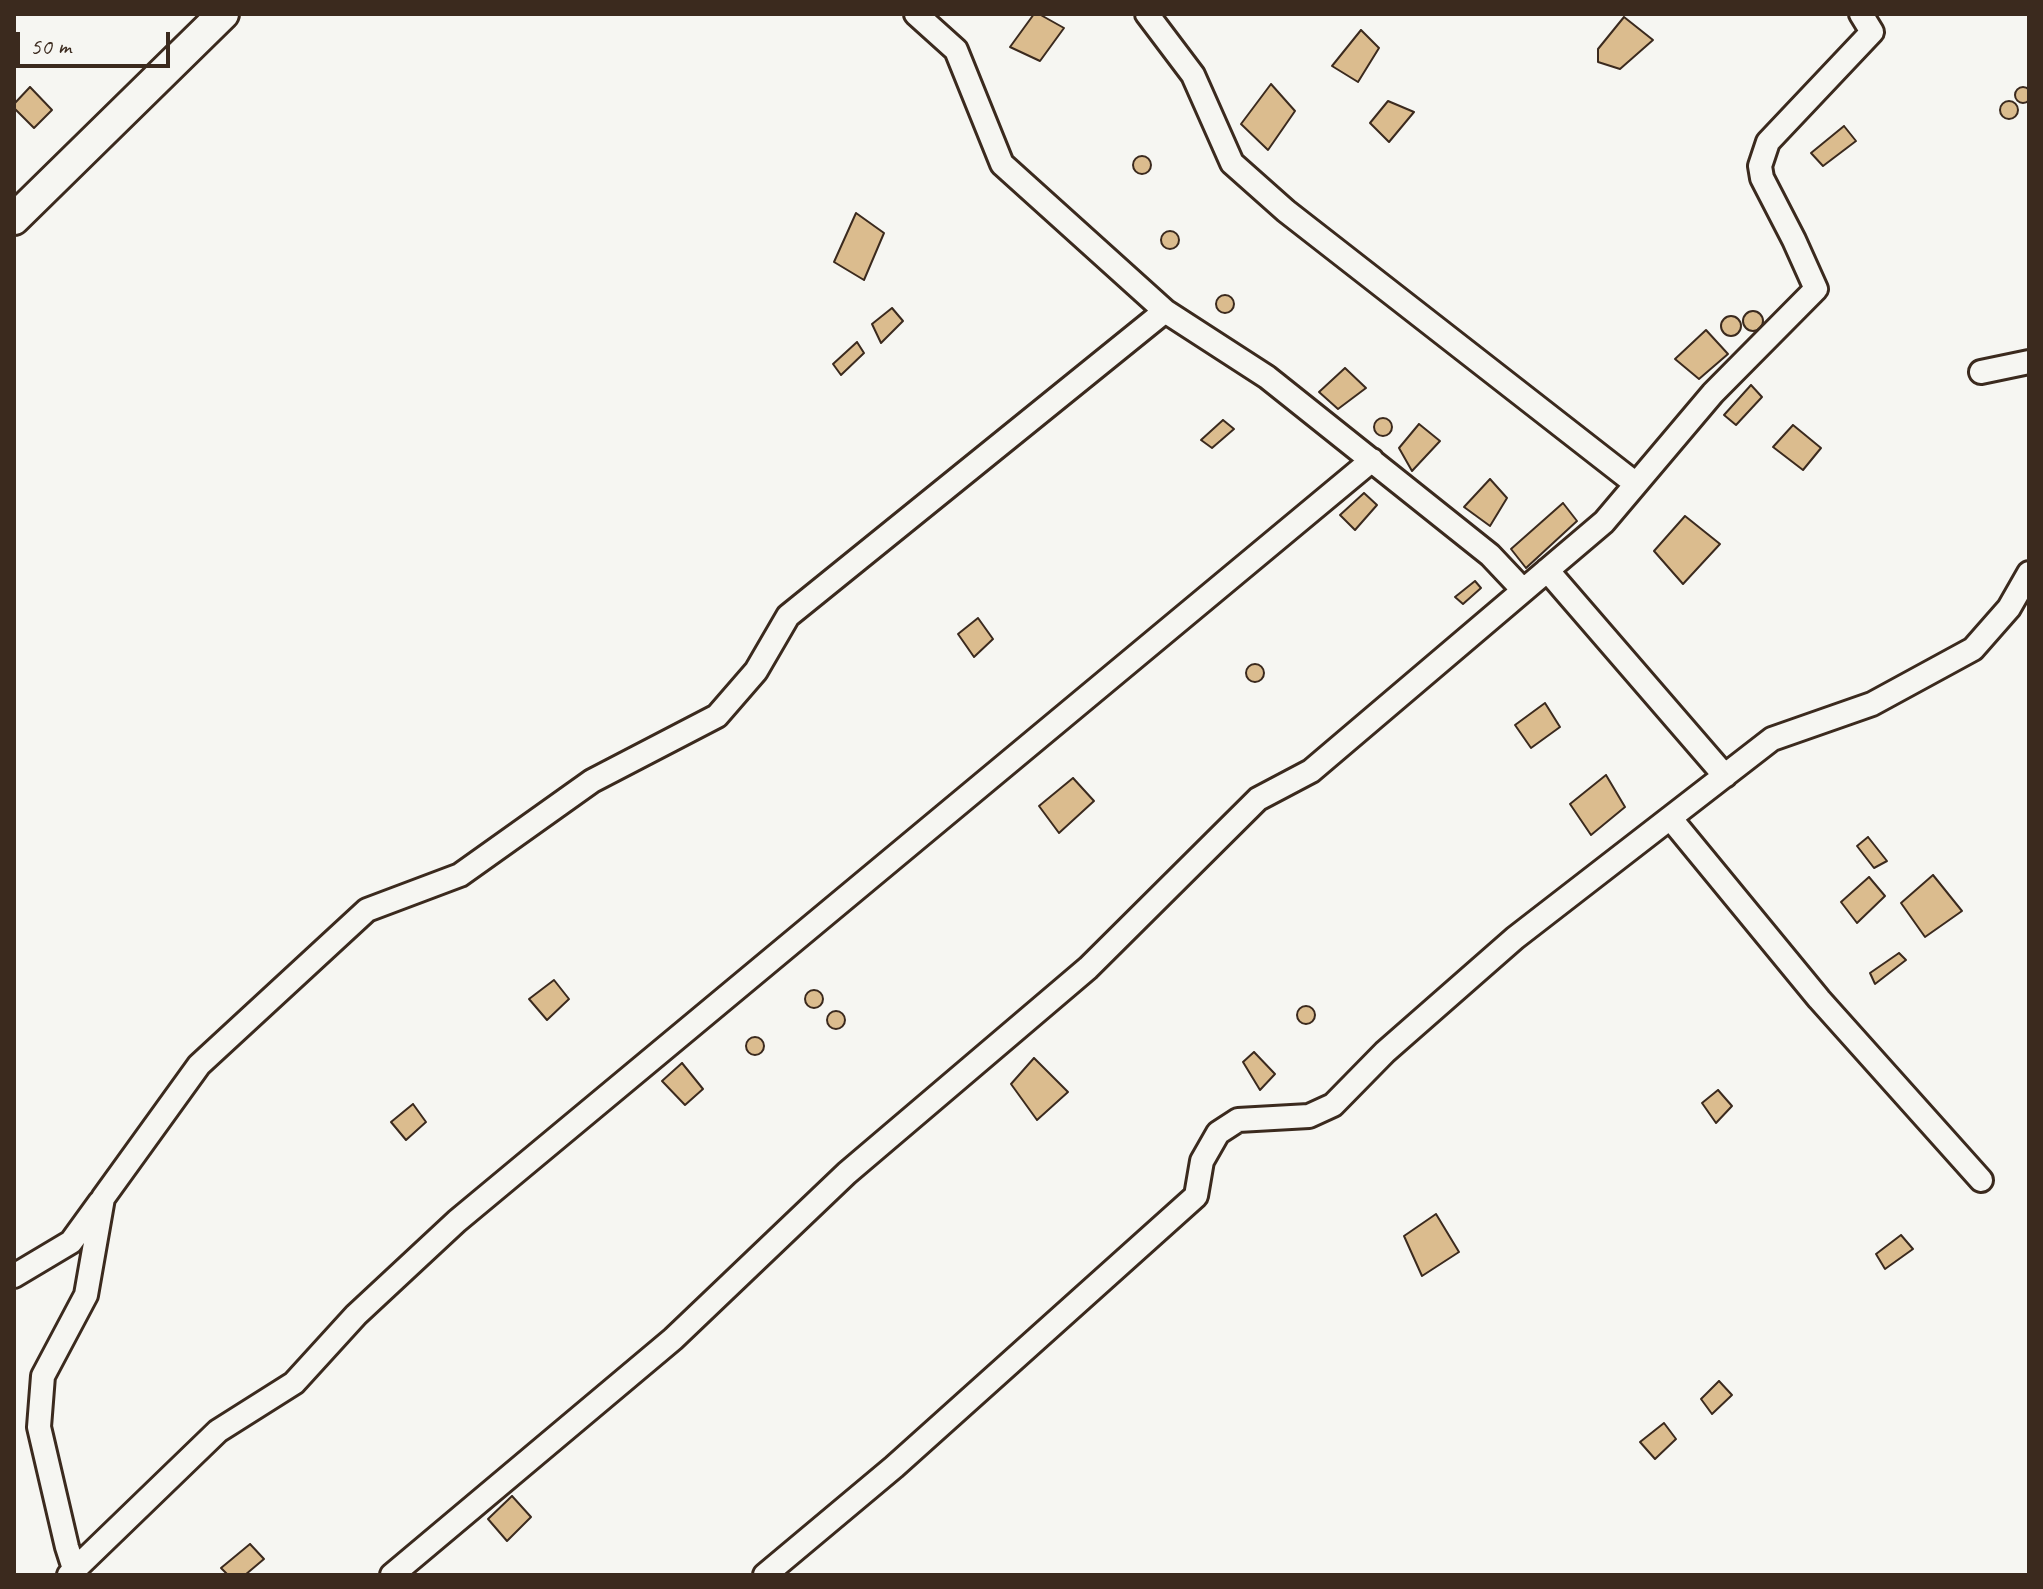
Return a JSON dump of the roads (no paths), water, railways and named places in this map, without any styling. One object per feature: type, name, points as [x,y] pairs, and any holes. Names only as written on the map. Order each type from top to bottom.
[{"type":"street","points":[[14,219],[223,14]]},
{"type":"street","points":[[916,14],[956,50],[1002,164],[1165,311],[1267,377],[1490,555],[1523,590]]},
{"type":"street","points":[[1147,14],[1193,75],[1232,163],[1286,211],[1636,484]]},
{"type":"street","points":[[392,1575],[673,1339],[847,1173],[1088,968],[1258,799],[1311,771],[1604,522],[1713,393],[1816,289],[1762,178],[1762,153],[1866,23],[1887,14]]},
{"type":"street","points":[[14,1276],[71,1242],[199,1065],[367,910],[460,875],[592,781],[717,716],[756,671],[788,616],[1165,311]]},
{"type":"street","points":[[1981,372],[2029,362]]},
{"type":"street","points":[[73,1573],[218,1431],[294,1383],[356,1315],[457,1221],[1372,460]]},
{"type":"street","points":[[1547,570],[1725,776]]},
{"type":"street","points":[[765,1575],[894,1467],[1196,1196],[1202,1161],[1218,1133],[1238,1120],[1309,1116],[1333,1105],[1385,1052],[1515,938],[1772,739],[1872,704],[1973,649],[2009,608],[2029,573]]},
{"type":"street","points":[[1671,819],[1819,999],[1981,1180]]},
{"type":"street","points":[[73,1573],[39,1427],[43,1376],[86,1295],[103,1198]]}]
